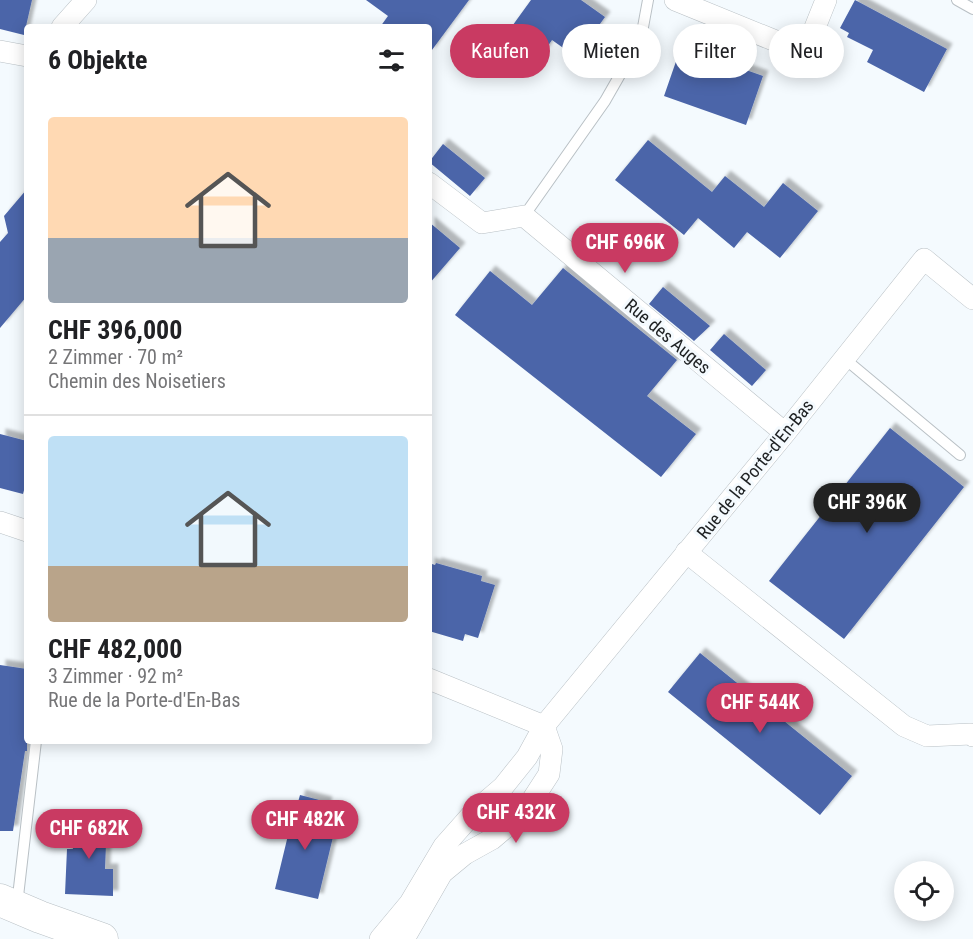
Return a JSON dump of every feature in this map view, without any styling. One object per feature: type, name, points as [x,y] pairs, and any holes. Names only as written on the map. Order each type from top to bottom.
[{"type":"main road","points":[[9,904],[102,939]]},
{"type":"street","points":[[65,24],[86,0]]},
{"type":"street","points":[[675,0],[783,44],[810,40],[826,0]]},
{"type":"street","points":[[0,51],[24,55]]},
{"type":"street","points":[[432,185],[482,223],[524,216]]},
{"type":"street","name":"Rue des Auges","points":[[524,216],[785,433]]},
{"type":"street","name":"Rue de la Porte-d'En-Bas","points":[[380,939],[410,903],[444,846],[475,811],[503,787],[527,757],[544,726],[785,433],[924,259],[973,298]]},
{"type":"street","points":[[0,522],[24,530]]},
{"type":"street","points":[[686,552],[904,726],[927,736],[971,734],[973,736]]},
{"type":"street","points":[[404,939],[442,873],[465,854],[492,839],[525,811],[549,774],[552,749],[544,726],[432,680]]},
{"type":"lane","points":[[524,216],[610,92],[641,38],[648,0]]},
{"type":"lane","points":[[957,0],[973,9]]},
{"type":"lane","points":[[845,359],[960,455]]},
{"type":"lane","points":[[9,904],[36,744]]},
{"type":"building","points":[[0,0],[32,0],[27,24],[24,24],[24,35],[0,29]]},
{"type":"building","points":[[366,0],[469,0],[432,50],[432,24],[382,24],[388,16]]},
{"type":"building","points":[[531,0],[581,0],[605,17],[600,24],[562,24],[562,47],[552,40],[550,43],[550,24],[514,24]]},
{"type":"building","points":[[855,0],[947,49],[924,92],[867,62],[873,50],[847,37],[849,33],[844,30],[842,24]]},
{"type":"building","points":[[673,70],[673,78],[757,78],[757,74],[763,76],[746,125],[664,96]]},
{"type":"building","points":[[648,140],[712,192],[725,176],[764,207],[783,183],[818,211],[780,258],[747,232],[734,248],[698,218],[684,235],[615,180]]},
{"type":"building","points":[[443,144],[485,178],[470,196],[432,164],[432,158]]},
{"type":"building","points":[[24,193],[24,300],[0,328],[0,242],[8,233],[4,216]]},
{"type":"building","points":[[432,225],[460,248],[432,281]]},
{"type":"building","points":[[563,268],[677,360],[647,396],[696,434],[661,477],[455,315],[490,271],[532,305]]},
{"type":"building","points":[[663,287],[710,326],[694,341],[649,304]]},
{"type":"building","points":[[724,334],[766,370],[752,386],[710,350]]},
{"type":"building","points":[[890,428],[964,487],[844,639],[769,581]]},
{"type":"building","points":[[0,434],[24,440],[24,490],[23,494],[0,488]]},
{"type":"building","points":[[436,563],[482,576],[481,581],[495,585],[478,638],[465,634],[463,641],[432,632],[432,564]]},
{"type":"building","points":[[700,653],[852,776],[820,815],[668,692]]},
{"type":"building","points":[[0,665],[24,669],[24,744],[27,744],[27,751],[25,751],[13,831],[0,831]]},
{"type":"building","points":[[300,795],[327,802],[319,834],[333,837],[318,899],[275,889]]},
{"type":"building","points":[[74,819],[107,820],[105,869],[113,869],[113,896],[65,894],[67,849],[73,849]]}]
